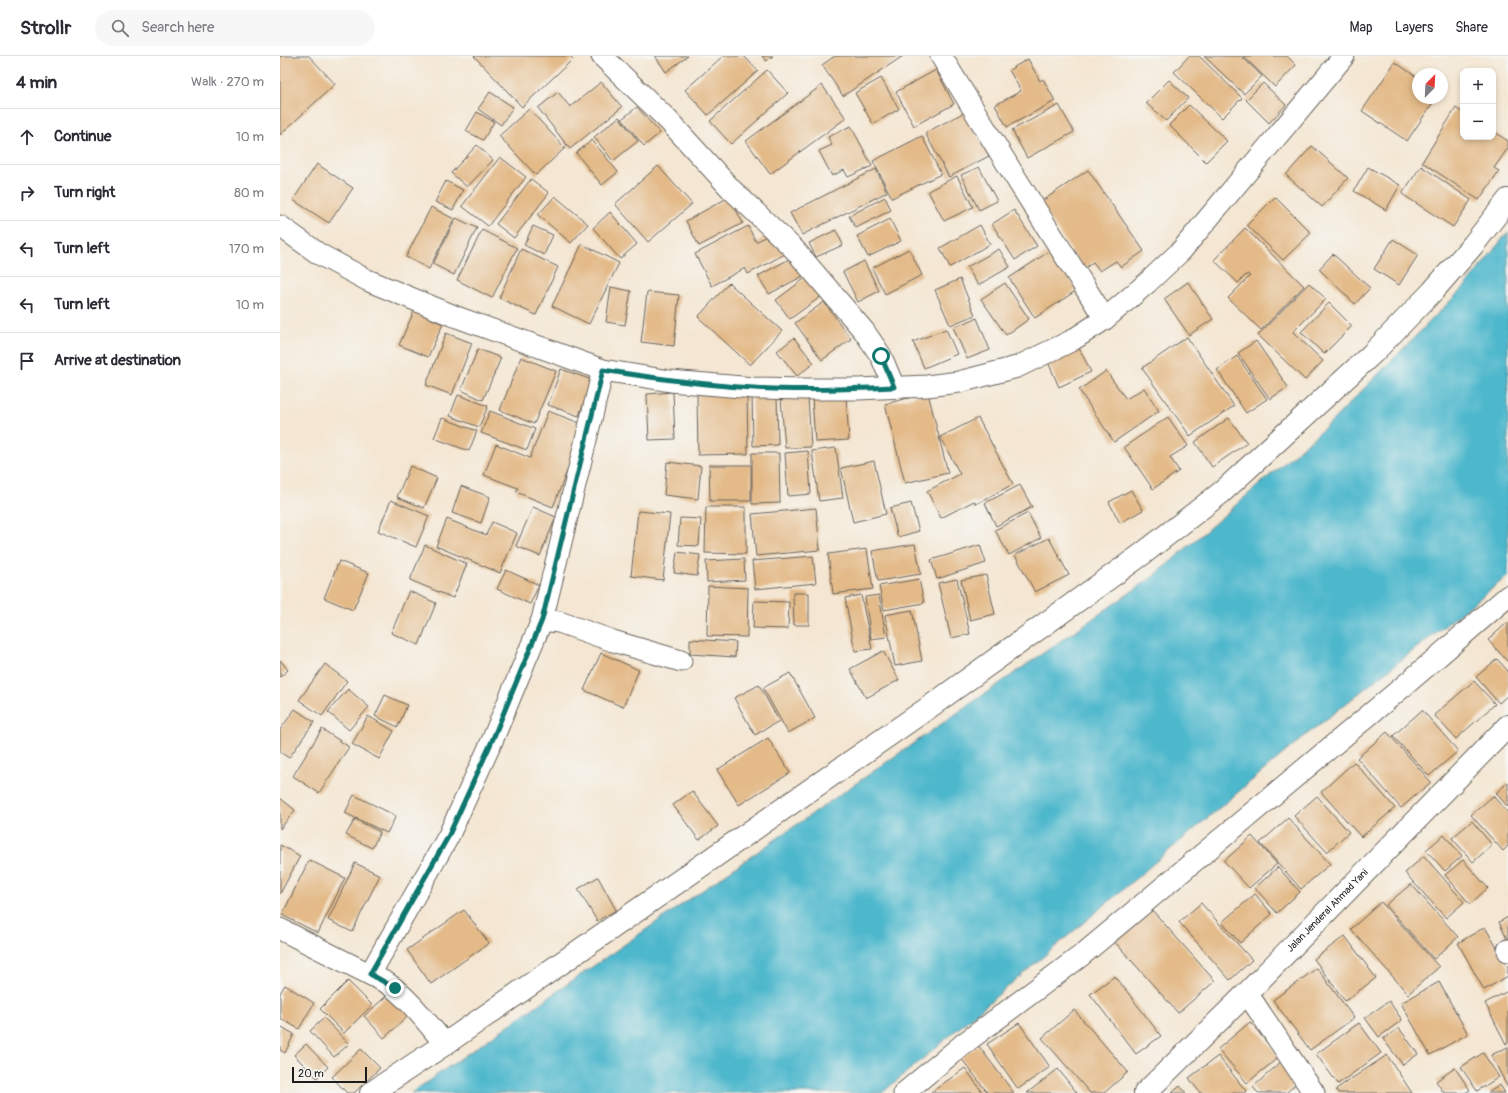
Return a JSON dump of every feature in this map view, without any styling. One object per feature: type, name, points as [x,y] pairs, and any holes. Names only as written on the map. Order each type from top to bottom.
[{"type":"street","points":[[602,56],[668,120],[731,189],[799,255],[864,331],[881,356],[894,387]]},
{"type":"street","points":[[941,56],[1105,319]]},
{"type":"street","points":[[280,226],[319,254],[366,280],[454,316],[603,370],[670,380],[754,388],[805,390],[927,386],[959,382],[1017,367],[1071,341],[1105,319],[1181,251],[1344,56]]},
{"type":"street","points":[[371,1093],[445,1044],[928,708],[1141,555],[1222,492],[1374,353],[1432,292],[1473,245],[1508,200]]},
{"type":"street","points":[[370,974],[448,837],[492,741],[542,620],[603,370]]},
{"type":"street","points":[[904,1093],[962,1045],[1082,955],[1393,695],[1508,596]]},
{"type":"street","points":[[542,620],[559,622],[613,641],[681,661]]},
{"type":"street","name":"Jalan Jenderal Ahmad Yani","points":[[1145,1093],[1247,994],[1508,726]]},
{"type":"street","points":[[280,929],[387,983],[403,995],[445,1044]]},
{"type":"street","points":[[1247,994],[1314,1093]]},
{"type":"water","points":[[1508,232],[1508,576],[1301,739],[882,1093],[411,1093],[1154,576],[1329,424],[1466,285]]},
{"type":"building","points":[[280,56],[309,56],[335,84],[280,135]]},
{"type":"building","points":[[474,56],[570,56],[573,59],[522,107]]},
{"type":"building","points":[[655,56],[688,56],[666,72]]},
{"type":"building","points":[[723,56],[744,56],[758,71],[708,115],[685,90]]},
{"type":"building","points":[[762,56],[773,56],[766,61]]},
{"type":"building","points":[[835,56],[903,56],[843,96],[822,65]]},
{"type":"building","points":[[1189,56],[1199,56],[1242,98],[1222,118],[1174,72]]},
{"type":"building","points":[[1204,56],[1241,56],[1262,76],[1244,94]]},
{"type":"building","points":[[1243,56],[1287,56],[1296,65],[1275,87]]},
{"type":"building","points":[[1028,59],[1040,81],[1043,79],[1055,101],[1007,127],[995,105],[1021,91],[1009,70]]},
{"type":"building","points":[[1395,62],[1412,74],[1412,104],[1432,104],[1407,141],[1362,111]]},
{"type":"building","points":[[767,70],[788,93],[731,144],[710,121]]},
{"type":"building","points":[[936,70],[954,104],[914,126],[896,92]]},
{"type":"building","points":[[881,78],[899,109],[873,124],[855,93]]},
{"type":"building","points":[[1169,80],[1188,98],[1166,121],[1146,103]]},
{"type":"building","points":[[601,82],[622,107],[570,149],[538,108],[558,92],[570,107]]},
{"type":"building","points":[[1263,83],[1286,105],[1269,123],[1246,100]]},
{"type":"building","points":[[822,85],[846,118],[770,174],[746,141]]},
{"type":"building","points":[[490,92],[513,107],[501,125],[478,109]]},
{"type":"building","points":[[1059,105],[1074,132],[1027,158],[1012,130]]},
{"type":"building","points":[[1189,105],[1227,141],[1206,162],[1169,125]]},
{"type":"building","points":[[637,107],[660,133],[644,146],[622,119]]},
{"type":"building","points":[[1456,108],[1460,111],[1460,140],[1496,140],[1496,133],[1508,141],[1508,148],[1494,168],[1499,171],[1479,200],[1422,162]]},
{"type":"building","points":[[529,109],[565,148],[536,175],[499,136]]},
{"type":"building","points":[[477,112],[494,122],[483,140],[466,131]]},
{"type":"building","points":[[965,112],[989,156],[949,177],[925,133]]},
{"type":"building","points":[[619,117],[638,141],[613,161],[594,137]]},
{"type":"building","points":[[851,126],[872,166],[848,177],[844,170],[832,176],[819,151],[832,145],[828,137]]},
{"type":"building","points":[[922,136],[941,174],[892,198],[873,161]]},
{"type":"building","points":[[592,140],[618,172],[602,185],[576,153]]},
{"type":"building","points":[[477,145],[493,160],[467,187],[451,173]]},
{"type":"building","points":[[1312,146],[1348,178],[1322,207],[1286,175]]},
{"type":"building","points":[[500,157],[526,177],[488,226],[462,206]]},
{"type":"building","points":[[317,164],[353,188],[329,223],[293,200]]},
{"type":"building","points":[[658,166],[692,204],[648,242],[615,204]]},
{"type":"building","points":[[1421,166],[1471,200],[1453,227],[1402,194]]},
{"type":"building","points":[[979,167],[997,201],[979,210],[961,175]]},
{"type":"building","points":[[1368,167],[1400,185],[1386,210],[1354,191]]},
{"type":"building","points":[[876,169],[887,192],[802,235],[790,213]]},
{"type":"building","points":[[1088,170],[1144,251],[1121,267],[1116,261],[1100,271],[1093,262],[1084,269],[1039,203]]},
{"type":"building","points":[[957,176],[973,207],[944,221],[928,191]]},
{"type":"building","points":[[531,179],[549,193],[514,238],[496,224]]},
{"type":"building","points":[[446,181],[463,190],[453,210],[435,202]]},
{"type":"building","points":[[555,196],[588,224],[571,243],[538,215]]},
{"type":"building","points":[[729,197],[743,223],[699,246],[686,221]]},
{"type":"building","points":[[885,197],[891,210],[856,228],[849,216]]},
{"type":"building","points":[[1275,197],[1311,233],[1283,260],[1247,225]]},
{"type":"building","points":[[431,207],[454,219],[429,269],[406,257]]},
{"type":"building","points":[[1014,210],[1037,246],[1015,260],[992,224]]},
{"type":"building","points":[[610,212],[637,244],[620,259],[593,228]]},
{"type":"building","points":[[456,218],[477,228],[454,275],[433,264]]},
{"type":"building","points":[[890,219],[901,241],[868,257],[857,236]]},
{"type":"building","points":[[980,225],[990,244],[950,267],[940,248]]},
{"type":"building","points":[[533,226],[553,235],[544,255],[524,245]]},
{"type":"building","points":[[748,226],[756,242],[773,232],[785,254],[748,274],[745,268],[712,286],[695,254]]},
{"type":"building","points":[[1245,228],[1304,286],[1261,330],[1228,298],[1250,276],[1247,274],[1238,283],[1214,260]]},
{"type":"building","points":[[482,230],[517,248],[492,298],[457,280]]},
{"type":"building","points":[[836,230],[843,245],[816,257],[809,243]]},
{"type":"building","points":[[1393,239],[1418,255],[1399,285],[1374,269]]},
{"type":"building","points":[[582,244],[619,263],[589,324],[552,306]]},
{"type":"building","points":[[521,249],[558,267],[536,315],[499,298]]},
{"type":"building","points":[[909,249],[922,275],[885,294],[872,268]]},
{"type":"building","points":[[999,249],[1010,267],[978,285],[967,267]]},
{"type":"building","points":[[1050,251],[1077,290],[1035,318],[1009,278]]},
{"type":"building","points":[[1333,254],[1370,288],[1355,304],[1319,269]]},
{"type":"building","points":[[795,256],[805,275],[769,294],[758,276]]},
{"type":"building","points":[[864,261],[879,291],[858,302],[843,272]]},
{"type":"building","points":[[812,273],[827,292],[790,319],[776,300]]},
{"type":"building","points":[[960,279],[975,315],[950,325],[935,290]]},
{"type":"building","points":[[1188,282],[1213,319],[1189,335],[1164,299]]},
{"type":"building","points":[[729,283],[782,331],[750,365],[698,317]]},
{"type":"building","points":[[1005,283],[1029,319],[1006,335],[981,299]]},
{"type":"building","points":[[1309,283],[1326,299],[1293,332],[1323,361],[1305,380],[1258,335]]},
{"type":"building","points":[[611,287],[631,291],[625,325],[606,322]]},
{"type":"building","points":[[647,292],[679,295],[674,346],[641,342]]},
{"type":"building","points":[[824,302],[851,339],[822,360],[795,323]]},
{"type":"building","points":[[1329,303],[1352,326],[1324,354],[1301,332]]},
{"type":"building","points":[[414,311],[443,324],[428,357],[399,345]]},
{"type":"building","points":[[977,318],[990,350],[967,359],[953,327]]},
{"type":"building","points":[[946,329],[957,354],[924,368],[913,342]]},
{"type":"building","points":[[446,333],[472,343],[452,395],[426,385]]},
{"type":"building","points":[[1187,337],[1234,406],[1190,436],[1142,368]]},
{"type":"building","points":[[794,338],[814,363],[797,376],[777,351]]},
{"type":"building","points":[[1256,341],[1288,387],[1270,399],[1238,353]]},
{"type":"building","points":[[1079,348],[1091,372],[1059,387],[1048,362]]},
{"type":"building","points":[[478,349],[501,358],[483,400],[461,390]]},
{"type":"building","points":[[1237,356],[1267,399],[1246,413],[1217,370]]},
{"type":"building","points":[[521,357],[556,371],[534,424],[500,410]]},
{"type":"building","points":[[561,369],[592,380],[579,416],[548,405]]},
{"type":"building","points":[[1106,371],[1126,399],[1144,388],[1159,411],[1114,442],[1079,390]]},
{"type":"building","points":[[673,392],[675,439],[649,440],[647,394]]},
{"type":"building","points":[[697,392],[747,392],[748,454],[698,455]]},
{"type":"building","points":[[752,393],[777,393],[778,445],[753,446]]},
{"type":"building","points":[[928,393],[948,473],[905,483],[885,404]]},
{"type":"building","points":[[458,395],[488,406],[479,427],[450,416]]},
{"type":"building","points":[[846,396],[849,440],[815,442],[812,398]]},
{"type":"building","points":[[808,397],[811,447],[785,448],[781,399]]},
{"type":"building","points":[[490,411],[535,429],[527,450],[481,433]]},
{"type":"building","points":[[548,411],[585,425],[553,507],[516,492],[518,488],[484,475],[496,444],[530,458]]},
{"type":"building","points":[[1168,417],[1188,446],[1170,457],[1179,471],[1153,489],[1124,447]]},
{"type":"building","points":[[442,418],[477,431],[469,451],[434,438]]},
{"type":"building","points":[[978,418],[1013,484],[976,504],[974,501],[941,518],[927,491],[960,474],[940,437]]},
{"type":"building","points":[[1229,418],[1247,443],[1212,467],[1195,442]]},
{"type":"building","points":[[836,448],[843,498],[819,501],[812,451]]},
{"type":"building","points":[[808,451],[811,494],[788,496],[785,453]]},
{"type":"building","points":[[752,453],[779,453],[780,503],[752,504]]},
{"type":"building","points":[[874,461],[886,514],[853,522],[841,468]]},
{"type":"building","points":[[667,462],[701,466],[698,499],[664,495]]},
{"type":"building","points":[[709,465],[751,465],[751,501],[710,501]]},
{"type":"building","points":[[410,466],[437,478],[424,508],[397,497]]},
{"type":"building","points":[[1020,485],[1032,507],[996,526],[985,503]]},
{"type":"building","points":[[461,486],[490,497],[481,523],[452,513]]},
{"type":"building","points":[[1131,490],[1143,510],[1120,523],[1109,502]]},
{"type":"building","points":[[391,500],[429,516],[416,547],[378,531]]},
{"type":"building","points":[[911,503],[919,531],[898,537],[890,508]]},
{"type":"building","points":[[533,507],[556,517],[540,556],[516,546]]},
{"type":"building","points":[[706,507],[746,507],[746,554],[705,553]]},
{"type":"building","points":[[816,508],[820,550],[756,556],[752,514]]},
{"type":"building","points":[[638,511],[670,514],[663,580],[631,576]]},
{"type":"building","points":[[1028,513],[1041,538],[1009,555],[995,530]]},
{"type":"building","points":[[680,518],[701,519],[699,546],[678,545]]},
{"type":"building","points":[[447,519],[486,535],[492,522],[517,533],[500,573],[436,546]]},
{"type":"building","points":[[1049,538],[1069,575],[1035,592],[1015,555]]},
{"type":"building","points":[[915,544],[921,574],[878,581],[872,551]]},
{"type":"building","points":[[425,545],[467,564],[453,598],[410,580]]},
{"type":"building","points":[[980,545],[986,563],[937,579],[931,560]]},
{"type":"building","points":[[867,549],[873,589],[833,594],[828,554]]},
{"type":"building","points":[[677,552],[700,555],[697,576],[674,573]]},
{"type":"building","points":[[813,556],[816,583],[755,589],[752,561]]},
{"type":"building","points":[[744,559],[745,580],[707,582],[706,561]]},
{"type":"building","points":[[339,561],[369,573],[353,610],[324,598]]},
{"type":"building","points":[[506,570],[539,585],[530,604],[497,589]]},
{"type":"building","points":[[986,575],[995,614],[970,620],[961,580]]},
{"type":"building","points":[[919,579],[924,603],[884,610],[879,586]]},
{"type":"building","points":[[957,579],[970,634],[951,638],[938,583]]},
{"type":"building","points":[[708,586],[748,588],[747,637],[707,636]]},
{"type":"building","points":[[409,591],[436,603],[419,645],[391,633]]},
{"type":"building","points":[[793,593],[809,593],[809,625],[794,625]]},
{"type":"building","points":[[861,595],[872,649],[855,651],[845,598]]},
{"type":"building","points":[[879,595],[886,637],[871,639],[865,597]]},
{"type":"building","points":[[754,601],[789,602],[788,629],[753,628]]},
{"type":"building","points":[[912,610],[922,661],[895,666],[885,615]]},
{"type":"building","points":[[1508,622],[1508,662],[1488,640]]},
{"type":"building","points":[[690,639],[736,642],[735,657],[690,654]]},
{"type":"building","points":[[883,651],[899,680],[866,698],[850,669]]},
{"type":"building","points":[[601,653],[639,670],[623,707],[584,690]]},
{"type":"building","points":[[1497,659],[1508,671],[1508,695],[1499,703],[1476,677]]},
{"type":"building","points":[[280,660],[288,670],[280,677]]},
{"type":"building","points":[[325,664],[347,681],[322,716],[299,700]]},
{"type":"building","points":[[790,673],[815,718],[788,733],[763,688]]},
{"type":"building","points":[[1474,681],[1495,704],[1456,739],[1434,715]]},
{"type":"building","points":[[759,685],[779,721],[755,735],[734,698]]},
{"type":"building","points":[[348,689],[369,707],[349,730],[328,712]]},
{"type":"building","points":[[385,695],[407,705],[398,727],[375,716]]},
{"type":"building","points":[[295,709],[314,722],[289,758],[280,752],[280,730]]},
{"type":"building","points":[[1422,710],[1458,751],[1429,776],[1393,736]]},
{"type":"building","points":[[368,716],[394,731],[379,759],[352,744]]},
{"type":"building","points":[[322,729],[349,747],[319,793],[293,776]]},
{"type":"building","points":[[1387,732],[1431,782],[1401,808],[1357,758]]},
{"type":"building","points":[[768,738],[790,773],[739,805],[717,770]]},
{"type":"building","points":[[1354,762],[1395,808],[1361,837],[1321,792]]},
{"type":"building","points":[[1508,782],[1508,807],[1496,793]]},
{"type":"building","points":[[692,791],[718,826],[699,840],[673,805]]},
{"type":"building","points":[[354,795],[396,816],[387,833],[345,813]]},
{"type":"building","points":[[1317,796],[1349,832],[1327,852],[1294,816]]},
{"type":"building","points":[[1493,796],[1508,813],[1508,846],[1503,851],[1471,815]]},
{"type":"building","points":[[280,798],[295,810],[280,829]]},
{"type":"building","points":[[1288,818],[1330,864],[1301,889],[1260,843]]},
{"type":"building","points":[[355,819],[380,832],[372,848],[346,835]]},
{"type":"building","points":[[1472,821],[1492,845],[1473,862],[1452,838]]},
{"type":"building","points":[[1444,835],[1462,856],[1445,871],[1426,850]]},
{"type":"building","points":[[1252,836],[1277,864],[1249,888],[1224,861]]},
{"type":"building","points":[[280,845],[300,856],[280,894]]},
{"type":"building","points":[[1424,856],[1464,902],[1446,918],[1405,873]]},
{"type":"building","points":[[309,860],[345,878],[318,933],[282,915]]},
{"type":"building","points":[[1463,860],[1488,888],[1470,904],[1445,875]]},
{"type":"building","points":[[355,863],[380,875],[352,932],[328,920]]},
{"type":"building","points":[[1278,867],[1300,892],[1277,913],[1255,888]]},
{"type":"building","points":[[598,877],[616,910],[597,921],[578,889]]},
{"type":"building","points":[[1411,884],[1458,937],[1434,959],[1386,905]]},
{"type":"building","points":[[1255,894],[1272,914],[1240,943],[1222,922]]},
{"type":"building","points":[[1381,902],[1439,967],[1408,994],[1351,929]]},
{"type":"building","points":[[1201,903],[1252,960],[1230,980],[1179,922]]},
{"type":"building","points":[[464,910],[489,943],[431,984],[407,950]]},
{"type":"building","points":[[1152,910],[1215,981],[1178,1013],[1115,942]]},
{"type":"building","points":[[1508,917],[1508,941],[1499,922]]},
{"type":"building","points":[[1485,927],[1508,967],[1508,976],[1484,990],[1458,943]]},
{"type":"building","points":[[1345,936],[1376,978],[1345,1001],[1314,959]]},
{"type":"building","points":[[1317,968],[1354,1018],[1310,1050],[1273,1000]]},
{"type":"building","points":[[1115,976],[1161,1036],[1136,1054],[1090,994]]},
{"type":"building","points":[[348,981],[372,1005],[344,1033],[320,1009]]},
{"type":"building","points":[[1439,982],[1468,1034],[1430,1055],[1401,1003]]},
{"type":"building","points":[[285,985],[314,1003],[299,1029],[280,1018],[280,993]]},
{"type":"building","points":[[393,990],[413,1012],[384,1038],[364,1016]]},
{"type":"building","points":[[1508,991],[1508,1043],[1506,1044],[1485,1003]]},
{"type":"building","points":[[1389,1001],[1402,1020],[1379,1037],[1365,1018]]},
{"type":"building","points":[[1074,1010],[1128,1072],[1104,1093],[1090,1093],[1042,1038]]},
{"type":"building","points":[[324,1018],[349,1044],[334,1057],[310,1031]]},
{"type":"building","points":[[1250,1022],[1279,1057],[1247,1083],[1218,1049]]},
{"type":"building","points":[[1019,1023],[1050,1067],[1018,1089],[987,1044]]},
{"type":"building","points":[[1359,1023],[1381,1053],[1338,1084],[1316,1054]]},
{"type":"building","points":[[280,1026],[294,1034],[285,1053],[280,1050]]},
{"type":"building","points":[[1399,1028],[1418,1054],[1403,1065],[1383,1039]]},
{"type":"building","points":[[306,1044],[328,1067],[317,1078],[294,1055]]},
{"type":"building","points":[[978,1045],[1014,1093],[988,1093],[961,1058]]},
{"type":"building","points":[[1508,1047],[1508,1088],[1491,1055]]},
{"type":"building","points":[[361,1049],[380,1068],[354,1093],[347,1093],[332,1077]]},
{"type":"building","points":[[1483,1053],[1499,1077],[1477,1091],[1461,1067]]},
{"type":"building","points":[[1387,1055],[1412,1093],[1338,1093],[1336,1089]]},
{"type":"building","points":[[1218,1056],[1246,1091],[1244,1093],[1200,1093],[1189,1078]]},
{"type":"building","points":[[1284,1059],[1302,1078],[1286,1093],[1258,1093],[1253,1087]]},
{"type":"building","points":[[965,1068],[983,1093],[930,1093]]},
{"type":"building","points":[[1455,1068],[1470,1090],[1465,1093],[1444,1093],[1436,1081]]},
{"type":"building","points":[[1058,1069],[1077,1093],[1027,1093]]},
{"type":"building","points":[[1500,1085],[1505,1093],[1488,1093]]},
{"type":"building","points":[[1180,1086],[1186,1093],[1172,1093]]},
{"type":"route","points":[[395,988],[370,974],[448,837],[492,741],[542,620],[603,370],[670,380],[754,388],[805,390],[894,387],[881,356]]}]
